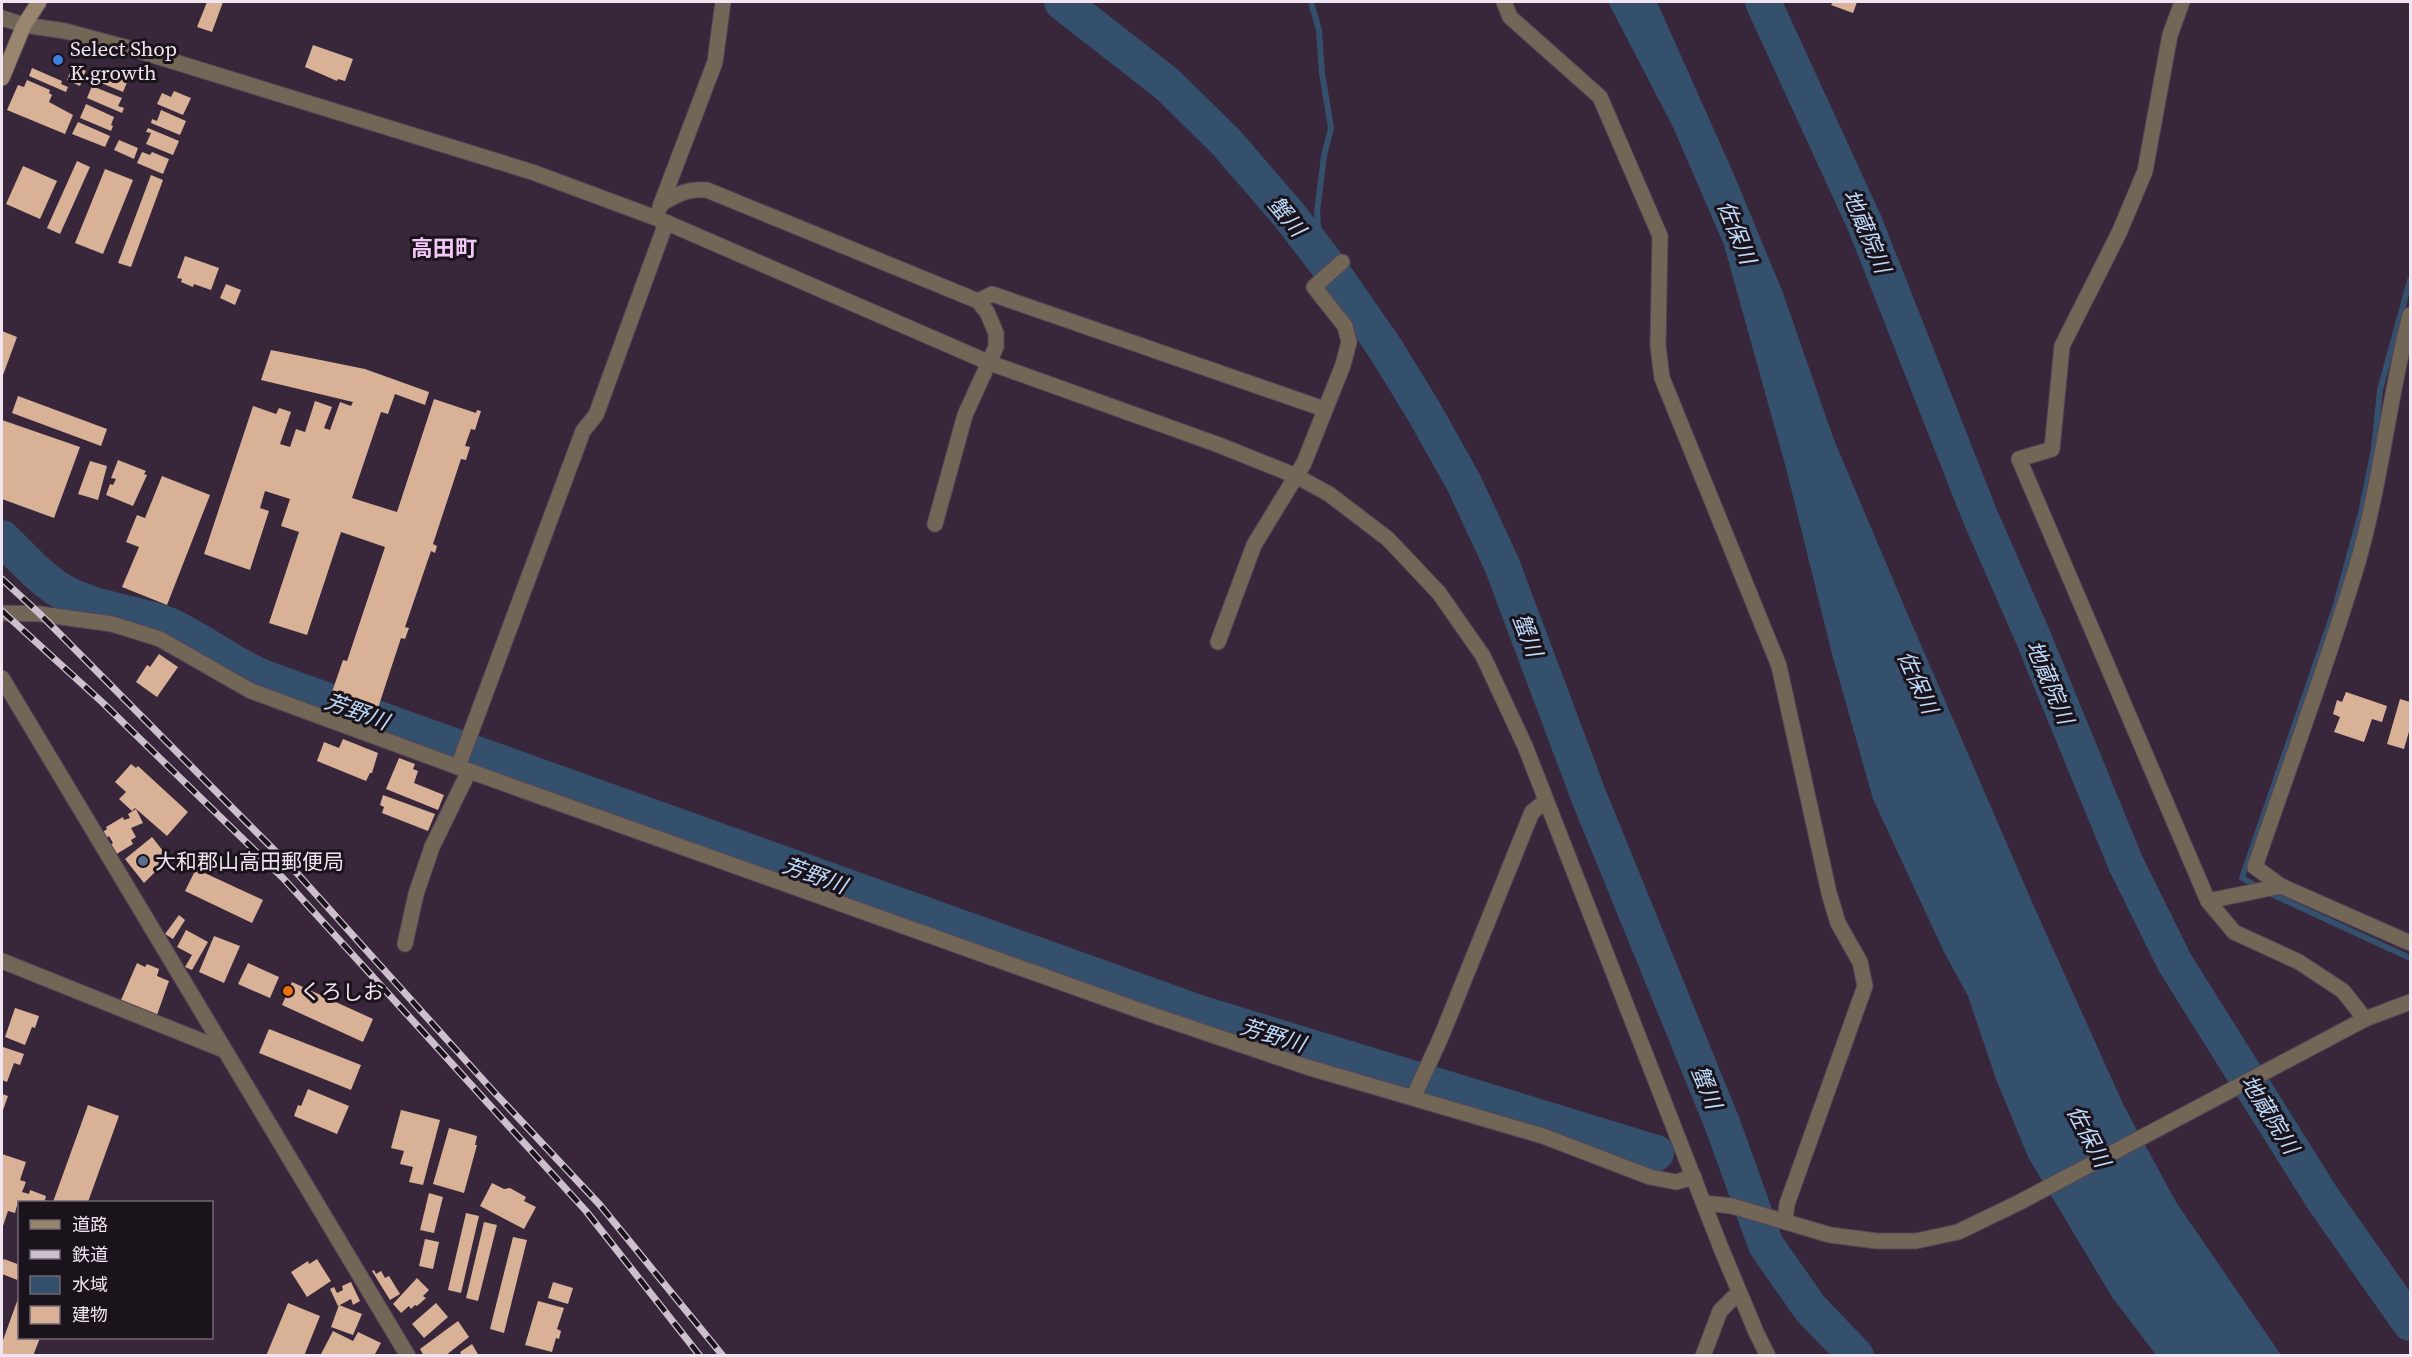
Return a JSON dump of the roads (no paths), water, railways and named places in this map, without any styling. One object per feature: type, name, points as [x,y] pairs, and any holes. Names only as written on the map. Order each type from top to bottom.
[{"type":"main road","points":[[2,78],[24,25],[39,2]]},
{"type":"street","points":[[405,944],[416,894],[432,847],[464,769],[469,740],[583,431],[596,415],[661,220],[662,203],[715,62],[723,2]]},
{"type":"street","points":[[1504,2],[1510,17],[1600,97],[1660,236],[1658,346],[1662,378],[1779,666],[1838,923],[1860,962],[1865,986],[1783,1220]]},
{"type":"street","points":[[2182,2],[2170,34],[2145,171],[2119,233],[2062,346],[2052,449],[2019,459],[2208,901],[2234,932],[2299,962],[2343,991],[2372,1016]]},
{"type":"street","points":[[2,18],[24,25],[65,31],[158,56],[532,171],[661,220],[990,363],[1219,446],[1296,476],[1329,494],[1388,539],[1439,593],[1483,656],[1525,746],[1739,1292],[1768,1356]]},
{"type":"street","points":[[662,203],[681,192],[694,189],[707,190],[978,301],[987,312],[996,333],[996,347],[965,415],[935,524]]},
{"type":"street","points":[[1218,642],[1254,545],[1304,463],[1343,365],[1349,342],[1345,326],[1314,287],[1342,262]]},
{"type":"street","points":[[978,301],[992,294],[1324,409]]},
{"type":"street","points":[[2410,315],[2397,365],[2375,484],[2357,563],[2255,867],[2281,886],[2410,943]]},
{"type":"street","points":[[2,613],[40,614],[112,624],[160,639],[251,691],[1147,1013],[1307,1066],[1543,1136],[1650,1178],[1676,1182],[1694,1177]]},
{"type":"street","points":[[2,678],[408,1356]]},
{"type":"street","points":[[1413,1098],[1532,812],[1546,801]]},
{"type":"street","points":[[2208,901],[2281,886]]},
{"type":"street","points":[[2,961],[224,1050]]},
{"type":"street","points":[[1704,1203],[1732,1206],[1830,1235],[1877,1241],[1916,1241],[1959,1232],[2372,1016],[2410,1002]]},
{"type":"street","points":[[1703,1356],[1720,1311],[1739,1292]]},
{"type":"water","name":"佐保川","points":[[1608,2],[1657,2],[1735,177],[1783,293],[1834,440],[1908,615],[2036,911],[2124,1106],[2176,1202],[2281,1355],[2156,1355],[2112,1297],[2028,1157],[1996,1079],[1968,996],[1944,952],[1873,799],[1832,654],[1786,468],[1724,245],[1673,127]]},
{"type":"waterway","name":"蟹川","points":[[1062,2],[1167,84],[1226,142],[1289,215],[1326,263],[1385,348],[1423,410],[1464,483],[1502,565],[1589,797],[1722,1123],[1766,1245],[1810,1308],[1856,1356]]},
{"type":"waterway","points":[[1311,2],[1319,30],[1322,73],[1331,128],[1324,156],[1317,212],[1320,254]]},
{"type":"waterway","name":"地蔵院川","points":[[1763,2],[1865,224],[1980,516],[2033,637],[2126,864],[2175,963],[2323,1199],[2410,1323]]},
{"type":"waterway","points":[[2258,887],[2242,878],[2335,608],[2361,513],[2374,449],[2380,390],[2410,280]]},
{"type":"waterway","name":"芳野川","points":[[2,538],[39,574],[63,592],[88,603],[168,625],[264,678],[1199,1013],[1656,1153]]},
{"type":"waterway","points":[[2267,892],[2410,958]]},
{"type":"railway","points":[[2,579],[40,614],[295,871],[494,1092],[600,1205],[723,1356]]},
{"type":"railway","points":[[2,611],[103,703],[282,877],[586,1211],[700,1356]]},
{"type":"place","name":"Select Shop K.growth","points":[[58,60]]},
{"type":"place","name":"大和郡山高田郵便局","points":[[143,861]]},
{"type":"place","name":"くろしお","points":[[288,991]]},
{"type":"district","name":"高田町","points":[[444,248]]}]
